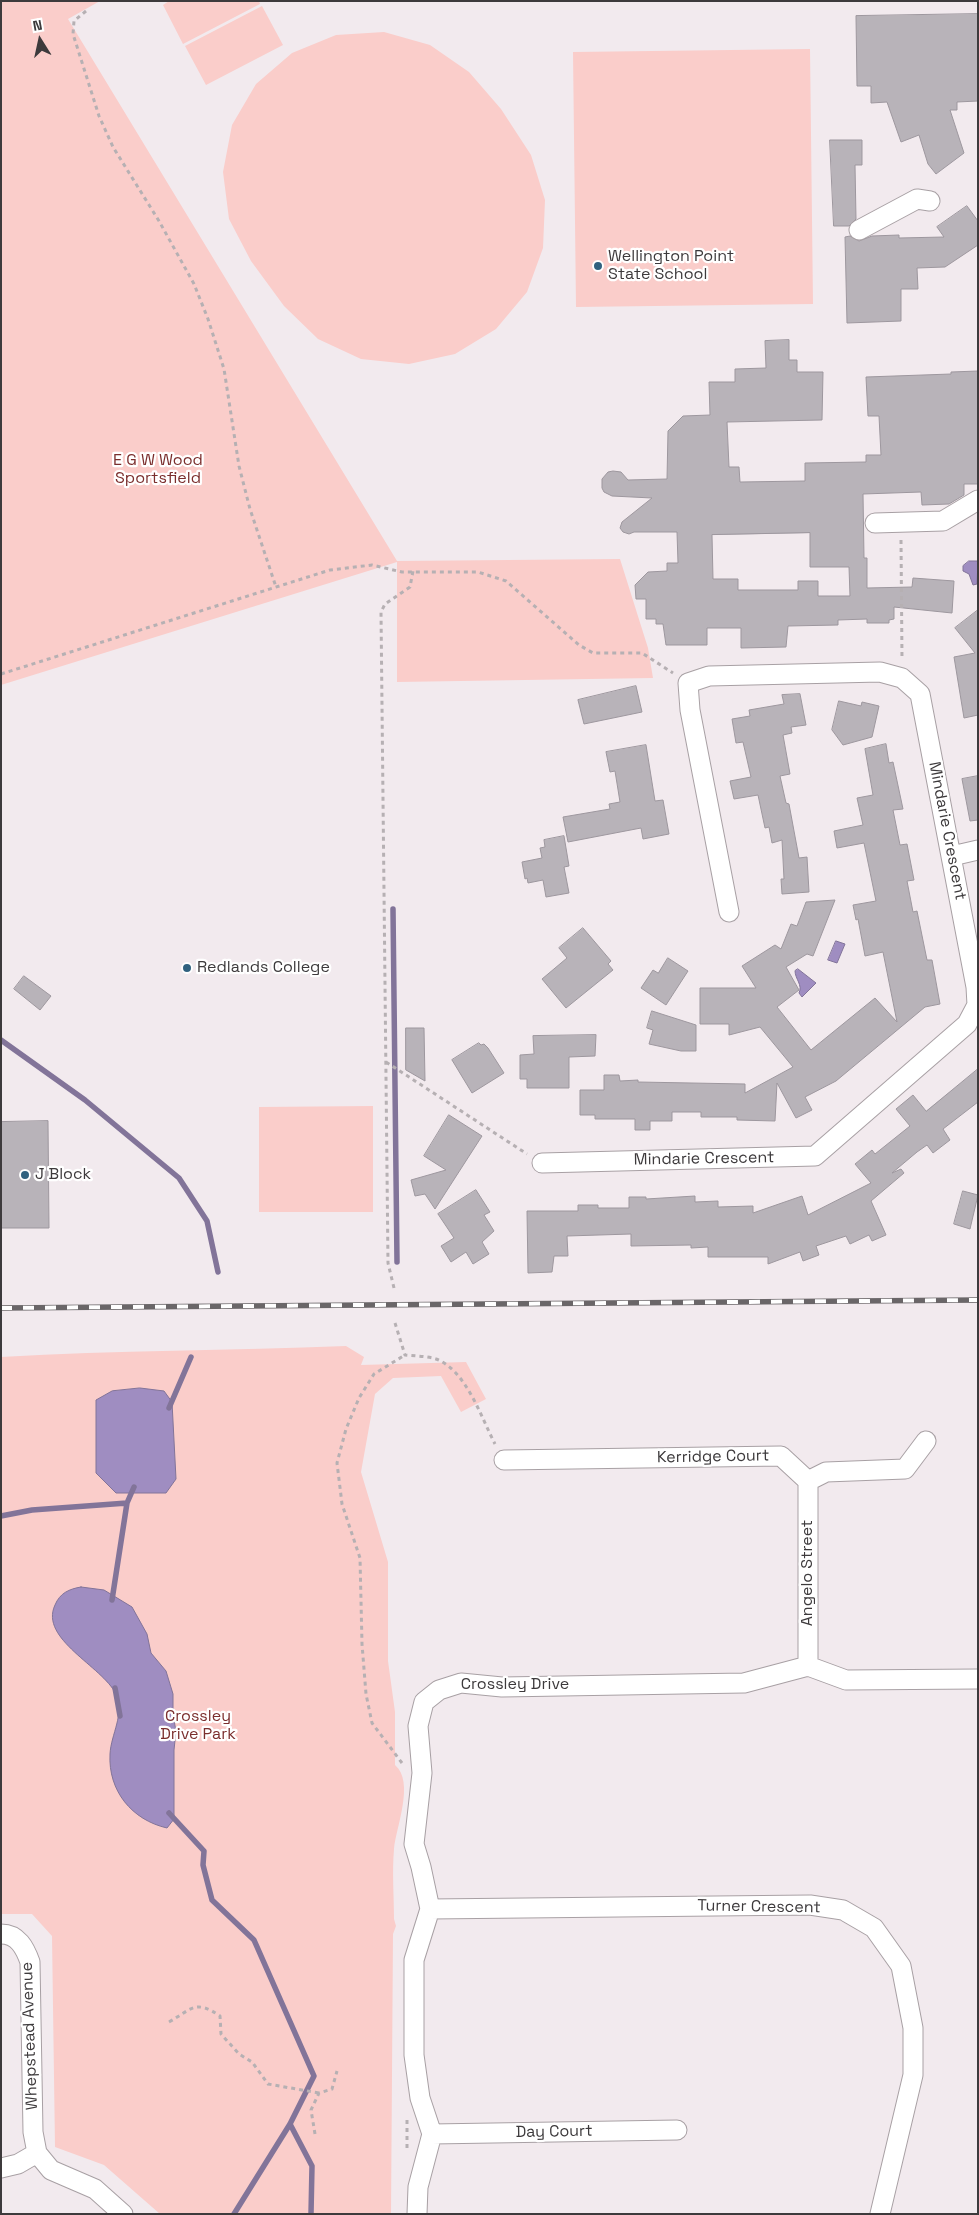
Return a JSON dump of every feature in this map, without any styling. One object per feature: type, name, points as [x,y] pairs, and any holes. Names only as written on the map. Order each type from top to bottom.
[{"type":"street","points":[[859,230],[917,199],[930,201]]},
{"type":"street","points":[[875,523],[943,521],[978,500]]},
{"type":"street","name":"Mindarie Crescent","points":[[542,1164],[815,1156],[967,1024],[977,1005],[976,987],[952,856],[920,694],[902,678],[880,672],[709,676],[688,683]]},
{"type":"street","points":[[688,683],[690,710],[729,912]]},
{"type":"street","points":[[952,856],[978,850]]},
{"type":"street","points":[[808,1481],[826,1472],[905,1469],[926,1441]]},
{"type":"street","name":"Kerridge Court","points":[[504,1460],[781,1456],[808,1481]]},
{"type":"street","name":"Angelo Street","points":[[808,1481],[808,1666]]},
{"type":"street","points":[[808,1666],[846,1680],[978,1679]]},
{"type":"street","name":"Crossley Drive","points":[[432,2134],[420,2098],[414,2055],[414,1960],[430,1909],[414,1844],[422,1773],[418,1726],[424,1702],[439,1690],[461,1683],[502,1686],[744,1683],[808,1666]]},
{"type":"street","name":"Turner Crescent","points":[[430,1909],[810,1905],[843,1910],[874,1928],[901,1966],[913,2028],[913,2075],[880,2214]]},
{"type":"street","name":"Whepstead Avenue","points":[[1,1934],[8,1934],[23,1945],[30,1962],[34,2132],[37,2153]]},
{"type":"street","name":"Day Court","points":[[432,2134],[676,2130]]},
{"type":"street","points":[[417,2214],[418,2187],[432,2134]]},
{"type":"street","points":[[1,2168],[18,2164],[37,2153],[51,2170],[95,2189],[123,2214]]},
{"type":"path","points":[[86,11],[74,21],[73,34],[98,116],[113,147],[159,221],[185,268],[208,319],[224,369],[240,466],[250,509],[276,587]]},
{"type":"path","points":[[901,522],[902,678]]},
{"type":"path","points":[[1,674],[330,570],[372,565],[402,572],[478,572],[506,581],[579,645],[593,653],[642,653],[688,683]]},
{"type":"path","points":[[394,1288],[388,1263],[381,612],[385,604],[410,587],[413,571]]},
{"type":"path","points":[[386,1062],[542,1164]]},
{"type":"path","points":[[395,1323],[405,1355]]},
{"type":"path","points":[[405,1766],[372,1723],[366,1694],[362,1644],[360,1558],[342,1504],[337,1463],[346,1429],[359,1398],[374,1374],[405,1355],[434,1358],[448,1365],[461,1377],[504,1460]]},
{"type":"path","points":[[169,2022],[188,2008],[207,2007],[220,2016],[221,2034],[239,2054],[252,2062],[268,2084],[319,2094],[332,2089],[337,2071]]},
{"type":"path","points":[[315,2134],[311,2110],[319,2094]]},
{"type":"path","points":[[404,2161],[407,2152],[407,2118]]},
{"type":"green space","name":"E G W Wood Sportsfield","points":[[1,1],[100,1],[68,19],[397,561],[620,559],[648,648],[653,678],[397,682],[397,562],[1,685]]},
{"type":"green space","points":[[169,1],[259,1],[260,4],[183,44],[163,5]]},
{"type":"green space","points":[[262,6],[283,45],[206,85],[185,46]]},
{"type":"green space","points":[[384,32],[430,45],[469,72],[501,109],[531,155],[545,200],[543,248],[527,292],[496,329],[455,354],[409,364],[361,359],[318,339],[284,306],[251,261],[229,219],[223,172],[232,125],[256,84],[292,53],[336,35]]},
{"type":"green space","points":[[810,49],[813,304],[576,307],[573,52]]},
{"type":"green space","points":[[373,1106],[373,1212],[259,1212],[259,1107]]},
{"type":"green space","name":"Crossley Drive Park","points":[[346,1346],[364,1357],[361,1365],[466,1362],[486,1399],[461,1412],[441,1376],[393,1378],[375,1394],[361,1472],[388,1562],[388,1661],[395,1712],[395,1765],[401,1773],[404,1782],[403,1805],[395,1840],[393,1866],[394,1919],[396,1926],[393,1934],[391,2214],[160,2214],[104,2165],[55,2147],[52,1936],[32,1914],[1,1914],[1,1357]]},
{"type":"shaded area","points":[[969,561],[978,561],[977,584],[973,585],[969,574],[963,571],[963,566]]},
{"type":"shaded area","points":[[836,941],[845,944],[837,963],[828,960]]},
{"type":"shaded area","points":[[798,969],[816,983],[802,997],[799,993],[800,987],[795,974],[795,971]]},
{"type":"shaded area","points":[[140,1388],[164,1391],[172,1402],[176,1479],[166,1493],[116,1493],[96,1473],[96,1400],[112,1391]]},
{"type":"shaded area","points":[[81,1587],[104,1590],[132,1607],[147,1634],[151,1653],[166,1671],[173,1694],[173,1715],[176,1731],[174,1750],[174,1819],[167,1828],[154,1824],[133,1811],[118,1792],[110,1767],[111,1746],[119,1709],[116,1694],[98,1673],[74,1652],[56,1629],[52,1617],[59,1597],[65,1592]]},
{"type":"building","points":[[978,14],[978,101],[957,102],[957,110],[950,110],[964,153],[936,174],[928,164],[919,135],[901,142],[887,102],[871,103],[871,86],[857,86],[856,16]]},
{"type":"building","points":[[830,140],[862,140],[862,165],[855,165],[856,219],[849,226],[834,226]]},
{"type":"building","points":[[967,206],[978,221],[978,245],[945,267],[917,268],[918,289],[901,289],[901,321],[847,323],[845,237],[850,236],[859,241],[872,236],[899,235],[899,238],[944,237],[937,227]]},
{"type":"building","points":[[789,340],[789,360],[797,360],[797,372],[823,372],[822,420],[727,422],[729,467],[739,467],[740,482],[805,481],[805,463],[866,462],[866,455],[881,455],[879,416],[868,416],[866,377],[951,374],[951,372],[978,371],[978,484],[964,484],[964,495],[949,504],[922,505],[921,492],[863,494],[864,558],[867,558],[867,588],[912,587],[913,578],[954,581],[952,613],[894,607],[894,619],[889,620],[889,623],[867,623],[867,619],[838,620],[838,625],[788,626],[786,647],[741,648],[741,628],[707,628],[707,645],[666,645],[663,624],[656,624],[656,619],[646,619],[646,599],[636,599],[635,585],[648,572],[667,571],[667,563],[678,563],[677,532],[634,532],[629,534],[623,532],[620,528],[622,522],[652,498],[612,496],[604,492],[602,479],[608,472],[613,471],[621,472],[628,480],[667,479],[668,431],[683,416],[710,415],[709,382],[735,382],[735,369],[766,368],[765,341]],"holes":[[[810,533],[810,567],[849,567],[850,596],[818,596],[818,581],[798,581],[798,590],[738,590],[738,579],[713,579],[712,535]]]},
{"type":"building","points":[[978,610],[978,715],[964,718],[954,657],[975,653],[955,628]]},
{"type":"building","points":[[636,686],[642,712],[584,724],[578,700]]},
{"type":"building","points":[[800,694],[806,725],[791,727],[792,733],[783,735],[790,774],[780,776],[786,803],[789,804],[799,858],[807,857],[809,892],[782,894],[781,879],[784,879],[782,840],[772,843],[769,827],[765,828],[758,795],[734,799],[730,781],[751,777],[743,742],[736,743],[732,719],[750,716],[749,710],[784,704],[782,695]]},
{"type":"building","points":[[839,701],[861,706],[862,702],[879,706],[872,737],[843,745],[832,730]]},
{"type":"building","points":[[886,744],[889,763],[893,762],[903,809],[893,810],[900,845],[907,844],[914,880],[907,881],[913,912],[917,911],[927,960],[932,960],[940,1004],[925,1007],[836,1081],[805,1097],[812,1110],[796,1118],[777,1083],[775,1121],[737,1120],[737,1117],[701,1117],[701,1112],[672,1112],[672,1121],[650,1121],[650,1130],[635,1130],[635,1119],[595,1119],[595,1115],[580,1115],[580,1090],[604,1090],[604,1075],[619,1075],[620,1081],[745,1084],[745,1093],[793,1067],[760,1027],[729,1035],[729,1024],[700,1024],[700,988],[756,988],[742,966],[775,945],[781,949],[791,924],[797,926],[806,902],[835,900],[813,956],[807,954],[786,967],[799,990],[777,1007],[811,1050],[875,998],[897,1022],[883,952],[865,956],[858,919],[856,920],[853,905],[876,901],[864,843],[837,848],[834,831],[863,825],[857,798],[873,795],[865,749]]},
{"type":"building","points":[[646,745],[655,801],[663,800],[669,834],[643,839],[641,828],[568,842],[563,817],[610,809],[609,804],[620,802],[615,771],[610,772],[606,752]]},
{"type":"building","points":[[978,776],[978,820],[970,821],[962,779]]},
{"type":"building","points":[[564,836],[569,866],[564,867],[569,893],[546,897],[543,880],[528,883],[527,878],[525,879],[522,862],[542,858],[540,848],[545,847],[544,840]]},
{"type":"building","points":[[583,928],[611,961],[608,964],[613,970],[566,1008],[542,979],[567,958],[559,948]]},
{"type":"building","points":[[668,958],[688,971],[666,1005],[641,988],[653,970],[658,973]]},
{"type":"building","points":[[24,976],[51,996],[40,1010],[14,989]]},
{"type":"building","points":[[652,1011],[696,1025],[696,1051],[681,1051],[649,1044],[653,1030],[647,1028]]},
{"type":"building","points":[[406,1028],[424,1028],[425,1081],[406,1070]]},
{"type":"building","points":[[596,1035],[595,1056],[569,1057],[569,1088],[527,1088],[527,1079],[520,1079],[520,1055],[534,1054],[533,1036]]},
{"type":"building","points":[[479,1043],[481,1045],[484,1044],[488,1048],[504,1073],[472,1093],[452,1060]]},
{"type":"building","points":[[978,1069],[978,1102],[943,1129],[950,1140],[933,1153],[927,1145],[917,1152],[892,1173],[901,1169],[904,1173],[871,1201],[886,1235],[872,1241],[869,1235],[850,1244],[846,1236],[816,1246],[819,1255],[803,1261],[800,1252],[768,1264],[768,1257],[708,1257],[708,1247],[691,1248],[691,1245],[631,1246],[631,1234],[567,1236],[568,1256],[554,1256],[552,1272],[528,1273],[527,1211],[578,1211],[578,1205],[598,1205],[598,1208],[629,1208],[629,1197],[646,1197],[646,1199],[695,1196],[695,1202],[718,1201],[718,1207],[753,1206],[753,1213],[802,1196],[808,1215],[871,1183],[855,1164],[872,1150],[875,1154],[910,1126],[896,1109],[913,1095],[926,1111]]},
{"type":"building","points":[[449,1115],[482,1136],[435,1209],[425,1194],[415,1196],[411,1180],[446,1170],[424,1156]]},
{"type":"building","name":"J Block","points":[[48,1121],[49,1228],[1,1228],[1,1122]]},
{"type":"building","points":[[476,1190],[490,1212],[484,1215],[494,1231],[482,1242],[489,1254],[473,1264],[466,1252],[451,1262],[441,1246],[454,1238],[438,1214]]},
{"type":"building","points":[[963,1191],[978,1195],[970,1229],[954,1224]]},
{"type":"waterway","points":[[393,909],[397,1262]]},
{"type":"waterway","points":[[1,1040],[85,1100],[179,1178],[207,1221],[218,1272]]},
{"type":"waterway","points":[[169,1408],[191,1357]]},
{"type":"waterway","points":[[112,1600],[127,1503],[134,1487]]},
{"type":"waterway","points":[[1,1516],[32,1510],[127,1503]]},
{"type":"waterway","points":[[115,1688],[120,1716]]},
{"type":"waterway","points":[[169,1813],[204,1851],[203,1865],[212,1900],[254,1940],[314,2076],[290,2124],[234,2214]]},
{"type":"waterway","points":[[290,2124],[312,2166],[311,2214]]},
{"type":"railway","points":[[1,1308],[978,1300]]},
{"type":"place","name":"Wellington Point State School","points":[[598,266]]},
{"type":"place","name":"Redlands College","points":[[187,968]]},
{"type":"place","name":"J Block","points":[[25,1175]]}]
